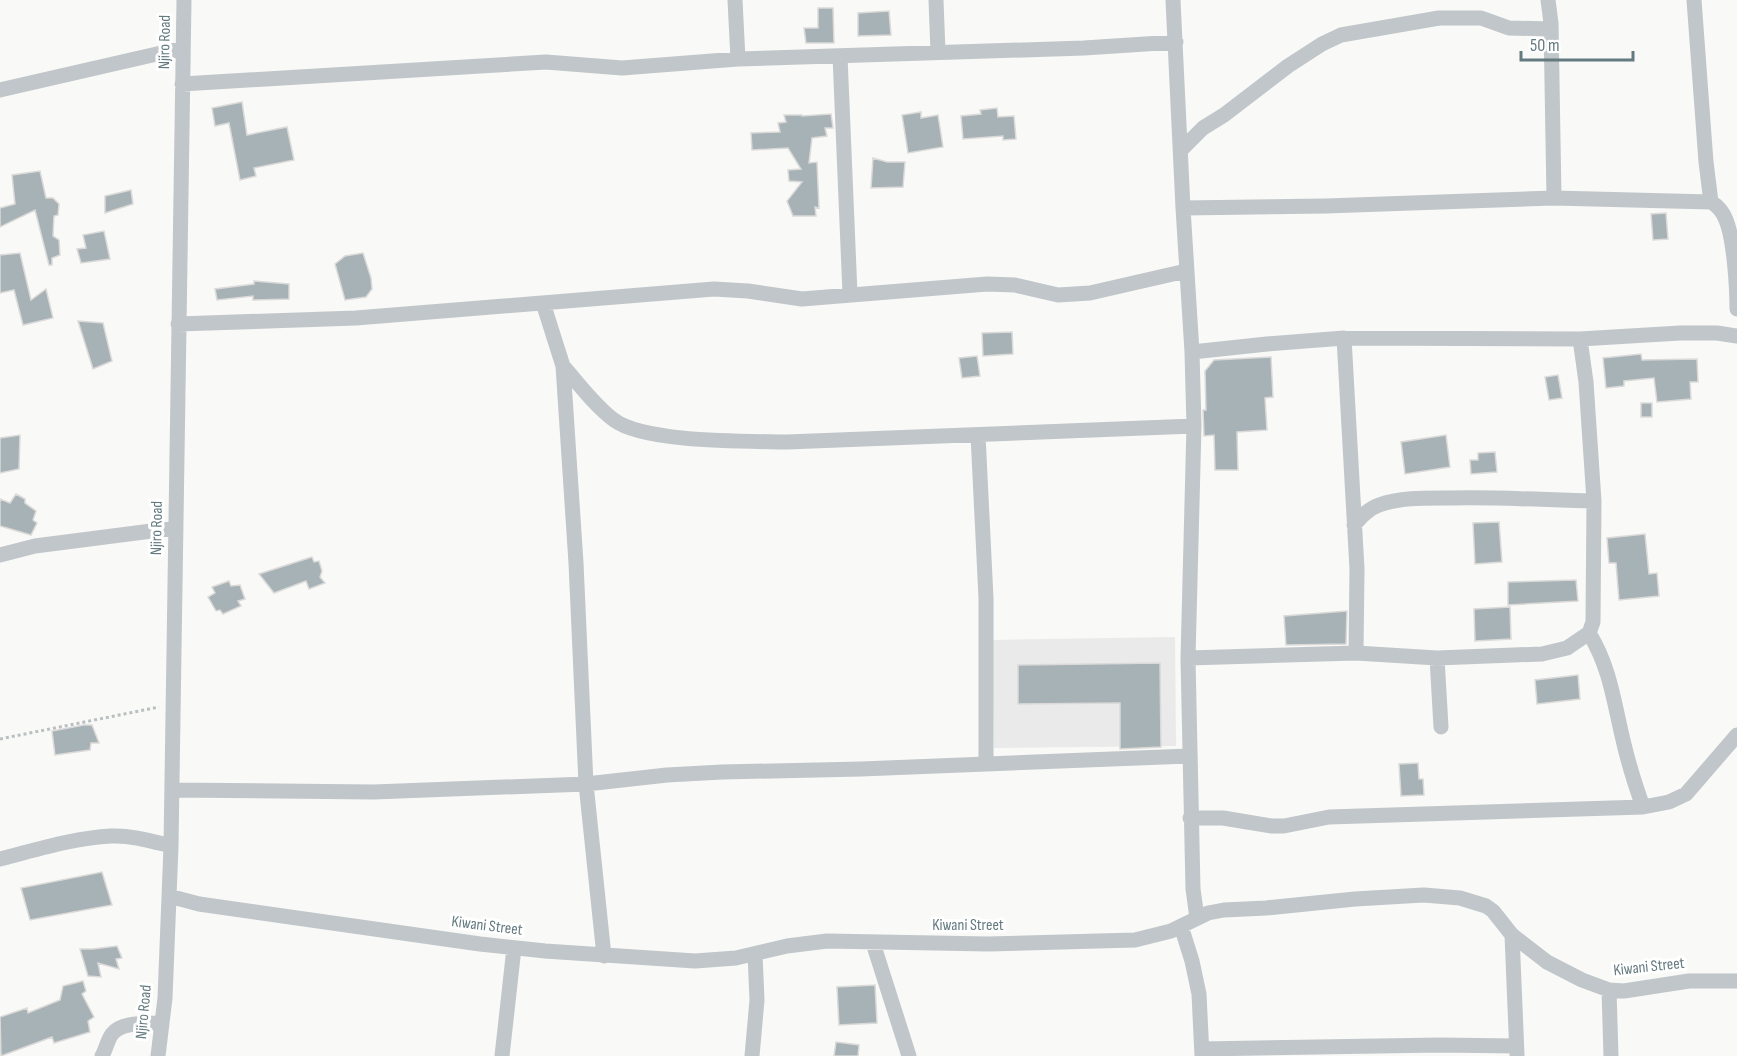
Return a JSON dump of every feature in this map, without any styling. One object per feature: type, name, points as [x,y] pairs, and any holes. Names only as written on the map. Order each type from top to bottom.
[{"type":"street","name":"Njiro Road","points":[[158,1056],[162,1023],[171,846],[184,0]]},
{"type":"street","points":[[735,0],[738,59]]},
{"type":"street","points":[[936,0],[938,52]]},
{"type":"street","points":[[1173,0],[1194,426],[1188,658],[1190,818],[1193,889],[1197,918]]},
{"type":"street","points":[[1548,0],[1551,29],[1554,198]]},
{"type":"street","points":[[1694,0],[1711,202],[1722,212],[1729,232],[1737,309]]},
{"type":"street","points":[[1181,150],[1203,128],[1224,116],[1288,66],[1322,44],[1341,35],[1438,18],[1481,18],[1509,28],[1551,29]]},
{"type":"street","points":[[182,84],[546,62],[622,68],[738,59],[1176,42]]},
{"type":"street","points":[[0,90],[183,48]]},
{"type":"street","points":[[840,56],[850,294]]},
{"type":"street","points":[[1183,208],[1326,206],[1554,198],[1711,202]]},
{"type":"street","points":[[178,324],[356,318],[714,289],[748,291],[802,299],[987,284],[1015,285],[1058,295],[1090,293],[1186,271]]},
{"type":"street","points":[[543,303],[563,366],[576,563],[586,784],[604,956]]},
{"type":"street","points":[[1192,352],[1344,338],[1580,339],[1680,333],[1717,333],[1737,336]]},
{"type":"street","points":[[1344,338],[1358,569],[1356,653]]},
{"type":"street","points":[[1188,658],[1356,653],[1437,658],[1542,654],[1567,648],[1589,633],[1593,622],[1594,501],[1586,382],[1580,339]]},
{"type":"street","points":[[563,366],[614,420],[636,431],[678,437],[767,441],[1194,426]]},
{"type":"street","points":[[978,435],[986,598],[986,763]]},
{"type":"street","points":[[1354,525],[1373,508],[1414,498],[1488,497],[1594,501]]},
{"type":"street","points":[[0,555],[35,546],[175,528]]},
{"type":"street","points":[[1589,633],[1601,652],[1608,672],[1624,747],[1643,807]]},
{"type":"street","points":[[1437,658],[1441,727]]},
{"type":"street","points":[[1190,818],[1223,818],[1284,826],[1340,817],[1643,807],[1669,802],[1686,794],[1737,735]]},
{"type":"street","points":[[172,790],[374,792],[586,784],[667,775],[722,772],[1189,756]]},
{"type":"street","points":[[0,859],[63,844],[111,836],[136,838],[171,846]]},
{"type":"street","name":"Kiwani Street","points":[[169,896],[199,904],[514,948],[695,961],[754,954],[811,942],[988,944],[1115,942],[1154,936],[1208,913],[1224,910],[1424,895],[1460,898],[1486,906],[1493,911],[1512,935],[1547,962],[1582,980],[1609,990],[1624,991],[1689,981],[1737,981]]},
{"type":"street","points":[[1180,926],[1192,961],[1199,994],[1202,1052],[1440,1045],[1517,1051],[1512,935]]},
{"type":"street","points":[[873,943],[909,1056]]},
{"type":"street","points":[[502,1056],[514,948]]},
{"type":"street","points":[[752,1056],[757,1000],[754,954]]},
{"type":"street","points":[[1609,990],[1611,1056]]},
{"type":"street","points":[[102,1056],[109,1038],[122,1026],[162,1023]]},
{"type":"path","points":[[0,739],[173,704]]},
{"type":"shaded area","points":[[1175,637],[1176,746],[994,748],[992,640]]},
{"type":"building","points":[[818,8],[833,8],[834,43],[806,43],[804,28],[818,28]]},
{"type":"building","points":[[889,11],[891,35],[858,36],[858,13]]},
{"type":"building","points":[[242,102],[247,135],[287,127],[294,160],[254,168],[256,176],[240,180],[229,123],[215,126],[212,108]]},
{"type":"building","points":[[997,108],[998,117],[1014,116],[1016,139],[1003,140],[1003,136],[963,139],[961,116],[981,114],[980,110]]},
{"type":"building","points":[[921,112],[921,118],[938,115],[943,147],[908,153],[902,115]]},
{"type":"building","points":[[831,114],[833,128],[825,128],[827,136],[812,138],[809,163],[817,162],[819,208],[815,207],[816,216],[793,216],[787,201],[802,182],[789,181],[788,170],[801,169],[788,148],[752,150],[751,133],[780,132],[778,123],[786,122],[784,115]]},
{"type":"building","points":[[873,158],[887,162],[905,162],[903,187],[871,188]]},
{"type":"building","points":[[40,171],[46,198],[53,198],[59,204],[58,215],[54,216],[53,236],[59,240],[60,255],[52,258],[52,265],[49,265],[35,210],[0,227],[0,208],[15,204],[12,175]]},
{"type":"building","points":[[131,190],[133,204],[105,213],[105,196]]},
{"type":"building","points":[[1666,213],[1668,239],[1653,240],[1651,214]]},
{"type":"building","points":[[104,231],[110,259],[81,263],[77,249],[86,248],[83,235]]},
{"type":"building","points":[[20,253],[31,300],[46,289],[53,318],[23,325],[14,290],[0,293],[0,255]]},
{"type":"building","points":[[363,253],[372,289],[366,297],[345,300],[335,264],[345,256]]},
{"type":"building","points":[[254,281],[289,284],[289,299],[253,300],[253,296],[217,300],[215,289],[254,284]]},
{"type":"building","points":[[78,321],[103,323],[112,361],[93,369]]},
{"type":"building","points":[[1012,332],[1013,354],[983,356],[982,333]]},
{"type":"building","points":[[1641,354],[1642,360],[1697,359],[1698,382],[1690,382],[1691,399],[1657,402],[1654,378],[1624,381],[1624,386],[1606,388],[1603,358]]},
{"type":"building","points":[[977,356],[980,376],[962,378],[959,358]]},
{"type":"building","points":[[1271,357],[1273,397],[1265,398],[1267,430],[1237,432],[1238,470],[1215,470],[1214,435],[1204,436],[1205,371],[1214,360]]},
{"type":"building","points":[[1558,375],[1562,398],[1549,400],[1545,377]]},
{"type":"building","points":[[1641,403],[1652,403],[1652,417],[1641,417]]},
{"type":"building","points":[[20,435],[19,469],[0,473],[0,438]]},
{"type":"building","points":[[1446,435],[1450,467],[1405,474],[1401,442]]},
{"type":"building","points":[[1495,452],[1497,472],[1471,474],[1470,460],[1478,460],[1478,453]]},
{"type":"building","points":[[16,494],[25,499],[25,503],[36,511],[33,520],[37,523],[31,535],[0,526],[0,499],[10,503]]},
{"type":"building","points":[[1499,522],[1502,562],[1475,564],[1473,523]]},
{"type":"building","points":[[1645,534],[1649,574],[1657,573],[1659,596],[1619,600],[1616,563],[1609,563],[1607,538]]},
{"type":"building","points":[[312,557],[314,562],[319,561],[322,571],[320,577],[325,583],[309,589],[306,581],[274,593],[259,574]]},
{"type":"building","points":[[1576,580],[1578,601],[1508,605],[1508,582]]},
{"type":"building","points":[[229,581],[231,586],[240,585],[245,599],[238,601],[241,606],[223,614],[220,610],[216,611],[208,597],[215,593],[212,587]]},
{"type":"building","points":[[1510,607],[1511,639],[1475,641],[1474,609]]},
{"type":"building","points":[[1347,611],[1346,644],[1286,645],[1284,616]]},
{"type":"building","points":[[1160,663],[1161,747],[1120,749],[1120,703],[1018,704],[1018,665]]},
{"type":"building","points":[[1578,675],[1580,699],[1537,704],[1535,680]]},
{"type":"building","points":[[92,725],[99,743],[91,743],[90,750],[55,755],[52,731]]},
{"type":"building","points":[[1418,763],[1419,779],[1423,779],[1424,795],[1401,796],[1399,764]]},
{"type":"building","points":[[102,872],[112,905],[30,920],[21,888]]},
{"type":"building","points":[[117,946],[122,958],[116,959],[119,969],[98,963],[101,977],[88,976],[80,949]]},
{"type":"building","points":[[83,981],[86,991],[82,994],[94,1017],[88,1021],[90,1032],[54,1043],[52,1037],[1,1056],[0,1017],[27,1008],[28,1013],[60,1000],[63,986]]},
{"type":"building","points":[[875,985],[877,1023],[839,1025],[837,987]]},
{"type":"building","points":[[836,1042],[859,1045],[858,1056],[834,1056]]}]
